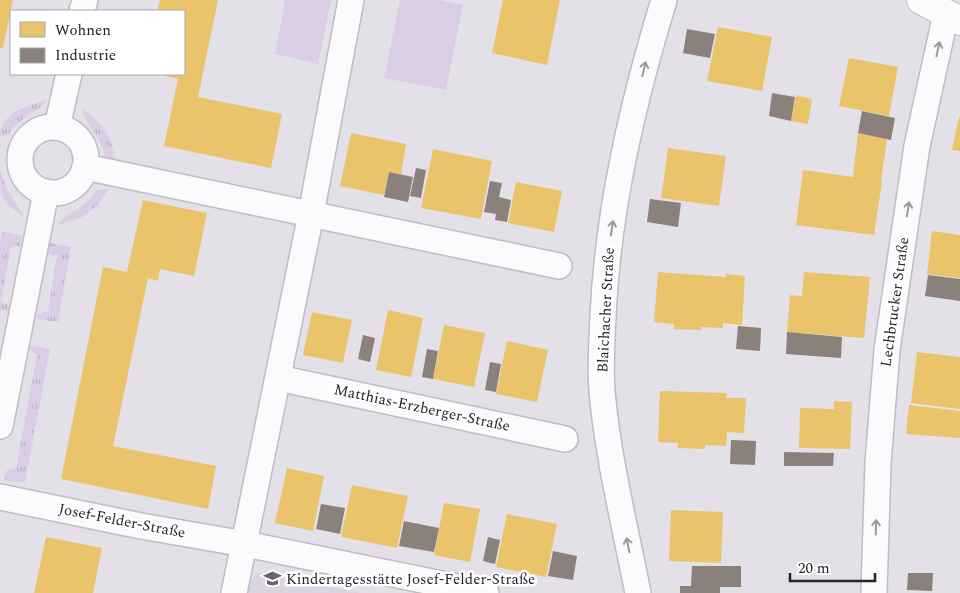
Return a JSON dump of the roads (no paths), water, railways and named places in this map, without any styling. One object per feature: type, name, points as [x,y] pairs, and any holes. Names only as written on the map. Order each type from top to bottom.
[{"type":"main road","points":[[921,0],[953,18]]},
{"type":"street","points":[[234,593],[311,214],[350,0]]},
{"type":"street","name":"Blaichacher Straße","points":[[638,593],[611,456],[602,390],[602,334],[605,271],[623,162],[646,60],[664,0]]},
{"type":"street","name":"Lechbrucker Straße","points":[[874,593],[878,462],[887,350],[917,146],[953,18]]},
{"type":"street","points":[[57,127],[68,75]]},
{"type":"street","points":[[48,127],[57,127],[71,133],[82,144],[86,159],[85,167],[77,182],[70,188],[54,193],[33,187],[23,175],[19,161],[10,152],[33,133],[48,127]]},
{"type":"street","points":[[85,167],[559,266]]},
{"type":"street","points":[[0,426],[46,192]]},
{"type":"street","name":"Matthias-Erzberger-Straße","points":[[278,378],[565,439]]},
{"type":"street","name":"Josef-Felder-Straße","points":[[0,497],[486,593]]},
{"type":"place","name":"Kindertagesstätte Josef-Felder-Straße","points":[[272,579]]}]
